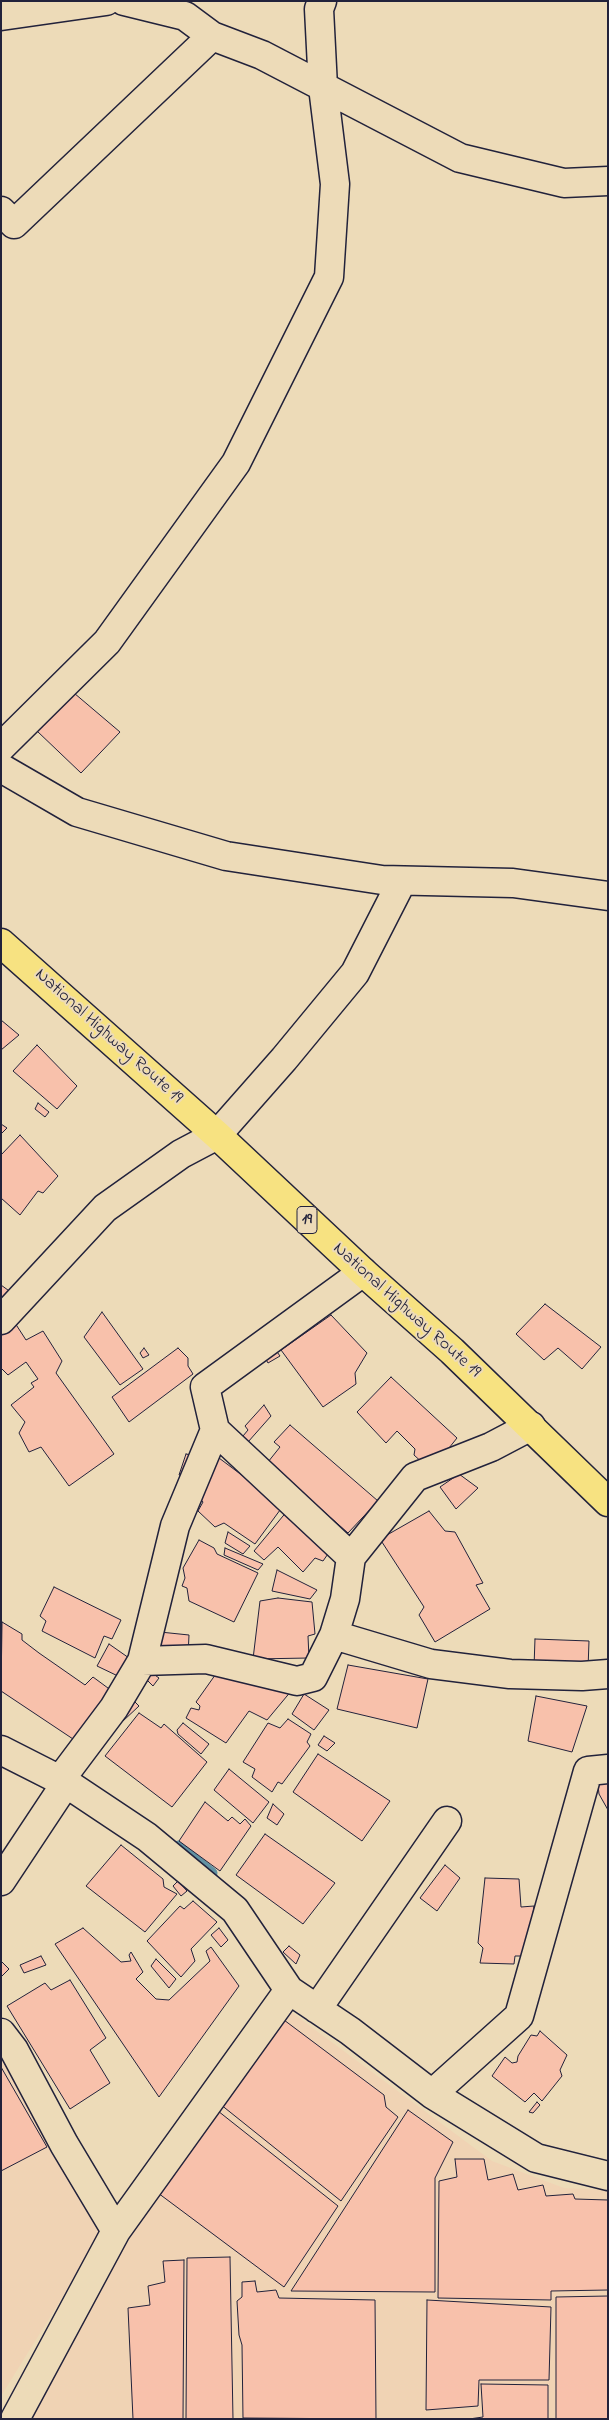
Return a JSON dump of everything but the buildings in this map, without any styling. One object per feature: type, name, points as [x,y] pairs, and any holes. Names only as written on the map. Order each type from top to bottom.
[{"type":"highway","name":"National Highway Route 19","points":[[1,942],[217,1135],[363,1272],[452,1351],[608,1502]]},
{"type":"street","points":[[1,16],[106,1]]},
{"type":"street","points":[[124,1],[185,16],[212,36],[262,55],[460,158],[564,183],[608,181]]},
{"type":"street","points":[[1,747],[107,642],[236,463],[329,277],[335,184],[323,87],[318,4]]},
{"type":"street","points":[[1,211],[14,224],[212,36]]},
{"type":"street","points":[[1,768],[77,812],[226,856],[382,880],[512,882],[608,896]]},
{"type":"street","points":[[1,1320],[106,1208],[182,1154],[217,1135],[284,1059],[355,973],[402,881]]},
{"type":"street","points":[[351,1557],[215,1430],[205,1387],[363,1272]]},
{"type":"street","points":[[142,1662],[206,1659],[297,1681],[313,1677],[334,1634],[345,1598],[351,1557],[415,1477],[491,1447],[531,1426]]},
{"type":"street","points":[[1,1882],[63,1781],[114,1708],[142,1662],[175,1526],[215,1430]]},
{"type":"street","points":[[334,1634],[440,1665],[510,1674],[582,1676],[608,1674]]},
{"type":"street","points":[[1,1750],[63,1781],[147,1837],[235,1910],[289,1990],[350,2032],[432,2094],[536,2158],[608,2176]]},
{"type":"street","points":[[432,2094],[519,2016],[588,1771],[608,1769]]},
{"type":"street","points":[[317,2009],[447,1821]]},
{"type":"street","points":[[15,2419],[116,2231],[289,1990]]},
{"type":"street","points":[[1,2033],[14,2050],[64,2144],[116,2231]]},
{"type":"shaded area","points":[[287,2009],[492,2161],[564,2188],[608,2190],[608,2419],[19,2419],[142,2204]]},
{"type":"shaded area","points":[[1,2054],[103,2232],[1,2396]]},
{"type":"waterway","points":[[179,1846],[212,1873]]}]
